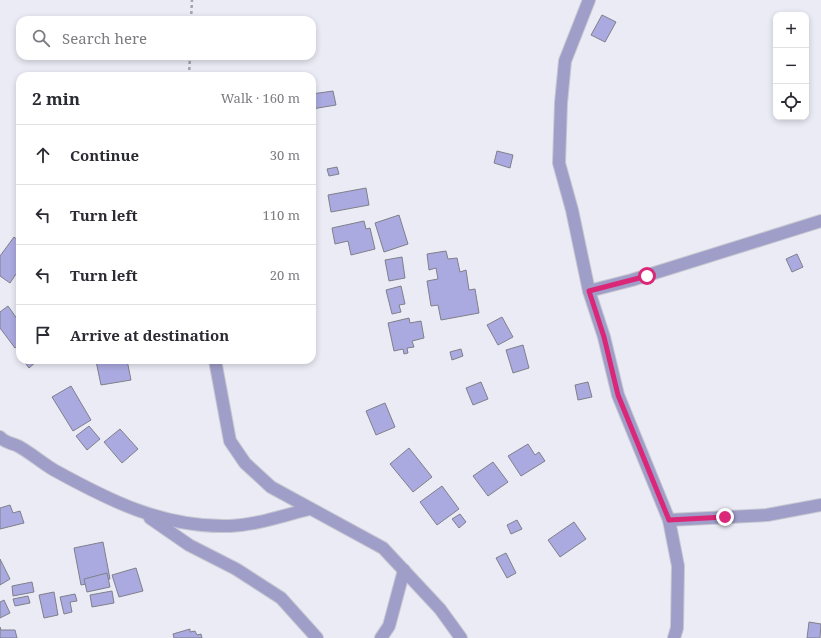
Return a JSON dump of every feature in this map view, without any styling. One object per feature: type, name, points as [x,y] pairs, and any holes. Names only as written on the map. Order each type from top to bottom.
[{"type":"street","points":[[589,0],[565,61],[561,103],[559,163],[572,210],[589,291],[604,337],[618,395],[669,520],[678,566],[677,628],[674,638]]},
{"type":"street","points":[[589,291],[640,278],[821,220]]},
{"type":"street","points":[[216,364],[230,441],[245,463],[271,487],[383,548],[440,609],[461,638]]},
{"type":"street","points":[[1,440],[18,446],[40,462],[81,485],[146,515],[189,545],[236,569],[281,598],[317,638]]},
{"type":"street","points":[[669,520],[767,515],[821,505]]},
{"type":"street","points":[[146,515],[200,525],[231,526],[263,521],[310,509]]},
{"type":"street","points":[[381,638],[389,626],[404,570]]},
{"type":"path","points":[[191,16],[192,0]]},
{"type":"path","points":[[189,72],[190,60]]},
{"type":"building","points":[[602,15],[616,22],[605,42],[591,35]]},
{"type":"building","points":[[333,91],[336,105],[316,108],[316,93]]},
{"type":"building","points":[[497,151],[513,155],[510,168],[494,163]]},
{"type":"building","points":[[337,167],[339,174],[329,176],[327,169]]},
{"type":"building","points":[[366,188],[369,205],[331,212],[328,195]]},
{"type":"building","points":[[399,215],[408,244],[384,252],[375,223]]},
{"type":"building","points":[[364,221],[366,229],[370,228],[375,249],[351,255],[348,241],[335,244],[332,228]]},
{"type":"building","points":[[14,237],[16,239],[16,274],[10,283],[0,276],[0,256]]},
{"type":"building","points":[[446,251],[448,259],[457,258],[460,272],[466,270],[469,290],[475,289],[479,313],[441,320],[438,305],[431,306],[427,281],[438,279],[436,268],[429,270],[427,254]]},
{"type":"building","points":[[797,254],[803,267],[792,272],[786,259]]},
{"type":"building","points":[[402,257],[405,278],[389,281],[385,260]]},
{"type":"building","points":[[401,286],[405,304],[399,305],[401,312],[392,314],[386,290]]},
{"type":"building","points":[[8,306],[16,317],[15,348],[0,328],[0,312]]},
{"type":"building","points":[[502,317],[513,337],[498,345],[487,325]]},
{"type":"building","points":[[409,318],[410,323],[421,321],[424,338],[412,341],[414,347],[407,348],[408,353],[404,354],[403,349],[394,351],[388,323]]},
{"type":"building","points":[[523,345],[529,368],[513,373],[506,350]]},
{"type":"building","points":[[461,349],[463,356],[452,360],[450,352]]},
{"type":"building","points":[[26,364],[34,364],[29,368]]},
{"type":"building","points":[[97,364],[128,364],[131,380],[101,385]]},
{"type":"building","points":[[481,382],[488,399],[473,405],[466,388]]},
{"type":"building","points":[[588,382],[592,397],[578,400],[575,385]]},
{"type":"building","points":[[71,386],[91,420],[73,431],[52,397]]},
{"type":"building","points":[[385,403],[395,427],[376,435],[366,411]]},
{"type":"building","points":[[89,426],[100,439],[87,450],[76,436]]},
{"type":"building","points":[[120,429],[138,449],[122,463],[104,442]]},
{"type":"building","points":[[528,444],[535,455],[539,452],[545,461],[521,476],[508,456]]},
{"type":"building","points":[[409,448],[432,477],[413,492],[390,464]]},
{"type":"building","points":[[493,462],[508,482],[488,496],[473,476]]},
{"type":"building","points":[[442,486],[459,509],[437,525],[420,502]]},
{"type":"building","points":[[10,505],[13,513],[20,511],[24,523],[0,529],[0,508]]},
{"type":"building","points":[[460,514],[466,522],[459,528],[452,519]]},
{"type":"building","points":[[517,520],[522,529],[511,534],[507,525]]},
{"type":"building","points":[[574,522],[586,539],[560,557],[548,540]]},
{"type":"building","points":[[103,542],[110,579],[81,585],[74,548]]},
{"type":"building","points":[[506,553],[516,573],[507,578],[496,558]]},
{"type":"building","points":[[0,559],[10,579],[0,585]]},
{"type":"building","points":[[136,568],[143,591],[119,597],[112,575]]},
{"type":"building","points":[[107,573],[110,587],[87,592],[84,579]]},
{"type":"building","points":[[32,582],[34,592],[13,596],[12,586]]},
{"type":"building","points":[[112,591],[114,603],[92,607],[90,595]]},
{"type":"building","points":[[54,592],[58,615],[44,618],[39,595]]},
{"type":"building","points":[[75,594],[77,601],[70,602],[72,612],[64,614],[60,597]]},
{"type":"building","points":[[28,596],[30,603],[15,606],[13,599]]},
{"type":"building","points":[[4,600],[10,613],[0,618],[0,602]]},
{"type":"building","points":[[809,622],[821,624],[820,638],[807,638]]},
{"type":"building","points":[[0,627],[1,630],[15,630],[17,638],[0,638]]},
{"type":"building","points":[[190,629],[190,632],[195,631],[197,635],[201,634],[202,638],[174,638],[173,634]]},
{"type":"route","points":[[647,276],[589,291],[604,337],[618,395],[669,520],[725,517]]}]
